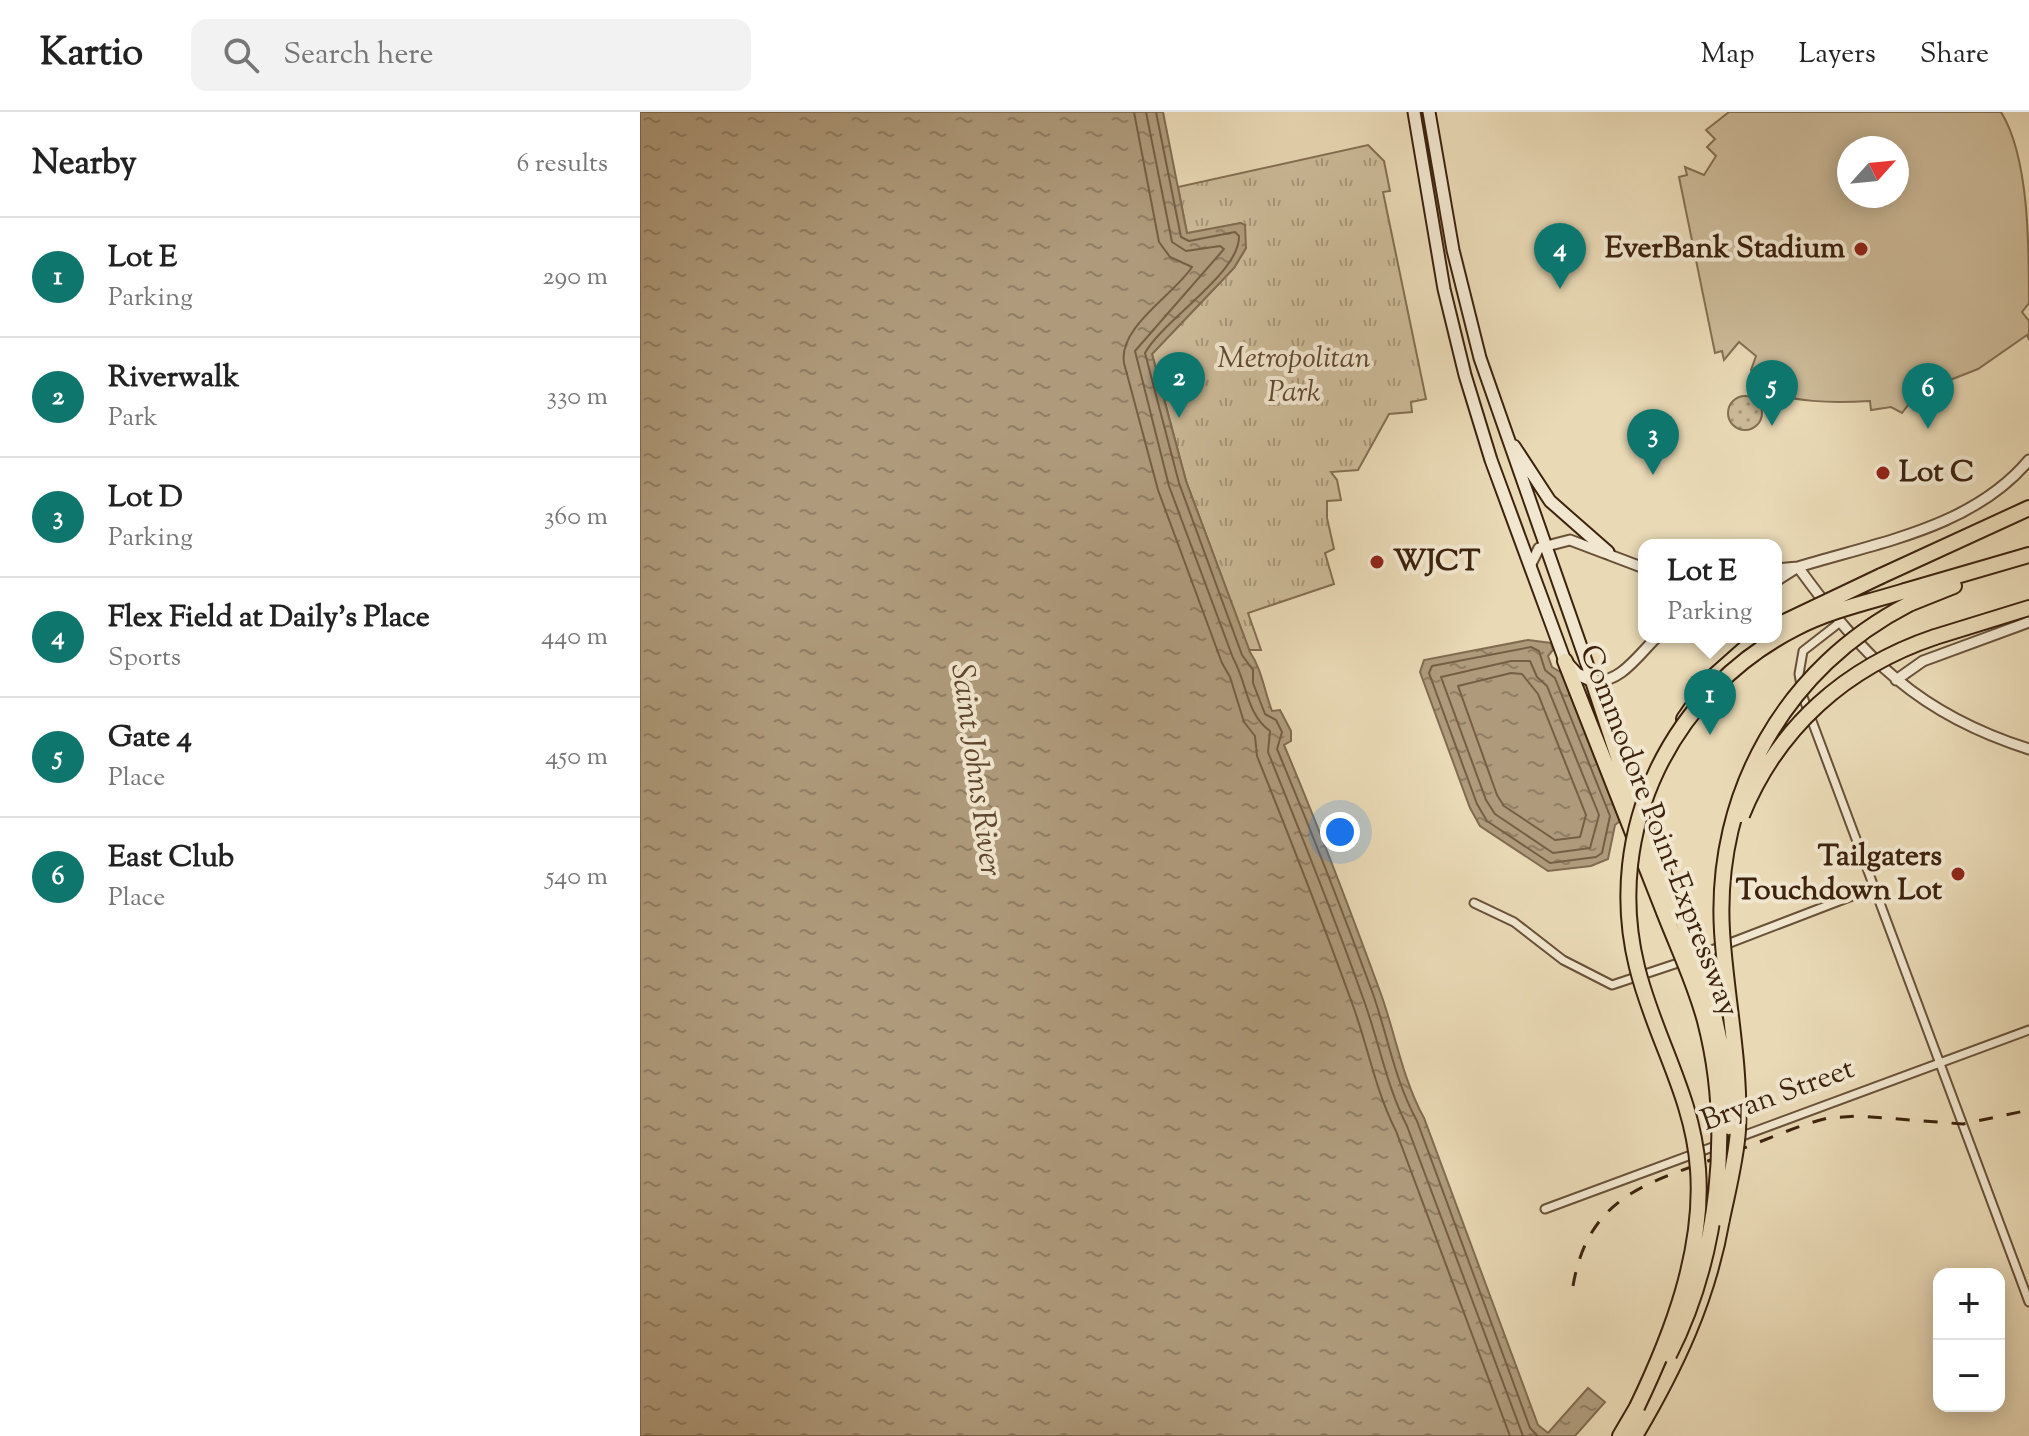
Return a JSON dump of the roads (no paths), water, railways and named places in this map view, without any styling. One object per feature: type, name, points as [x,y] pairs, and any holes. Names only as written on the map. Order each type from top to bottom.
[{"type":"highway","points":[[1782,623],[2029,508]]},
{"type":"highway","points":[[1782,637],[1796,628],[1847,608],[2029,555]]},
{"type":"highway","points":[[1635,1436],[1692,1329],[1710,1276],[1735,1153],[1738,1099],[1722,905],[1727,840],[1742,787],[1765,739],[1810,678],[1856,637],[1902,608],[1941,591],[2029,564]]},
{"type":"highway","points":[[1722,905],[1728,860],[1742,814],[1783,741],[1809,712],[1850,678],[1894,653],[2029,608]]},
{"type":"highway","points":[[1620,1436],[1637,1407],[1680,1298],[1693,1249],[1698,1203],[1698,1163],[1690,1117],[1643,990],[1629,910],[1631,862],[1639,822],[1661,760],[1679,727],[1713,677],[1751,643]]},
{"type":"highway","points":[[1679,727],[1735,669],[1774,643]]},
{"type":"highway","name":"Commodore Point Expressway","points":[[1565,661],[1670,909],[1705,980],[1724,1065],[1729,1137],[1722,1219]]},
{"type":"highway","name":"Commodore Point Expressway","points":[[1593,681],[1708,1031],[1715,1076],[1718,1153],[1710,1226],[1693,1294],[1671,1350],[1637,1407]]},
{"type":"main road","name":"Commodore Point Expressway","points":[[1414,112],[1453,328],[1491,460],[1565,661]]},
{"type":"main road","points":[[1429,112],[1460,280],[1497,413],[1545,496],[1581,532],[1608,552]]},
{"type":"main road","name":"Commodore Point Expressway","points":[[1497,413],[1593,681]]},
{"type":"main road","points":[[1565,661],[1577,674],[1593,681]]},
{"type":"street","points":[[1782,568],[1798,567],[1956,517],[1998,491],[2029,460]]},
{"type":"street","points":[[1530,566],[1534,553],[1546,544],[1567,540],[1608,552],[1638,565]]},
{"type":"street","points":[[1782,577],[1798,567]]},
{"type":"street","points":[[1798,567],[1839,623],[1896,680],[1951,717],[2029,749]]},
{"type":"street","points":[[1896,680],[1919,663],[2029,622]]},
{"type":"street","points":[[1839,623],[1807,645],[1801,656],[1799,674],[1807,709],[2029,1302]]},
{"type":"street","points":[[1593,681],[1613,678],[1649,643]]},
{"type":"street","points":[[1474,903],[1514,922],[1563,960],[1601,981],[1618,985],[1873,888]]},
{"type":"street","name":"Bryan Street","points":[[1545,1209],[2029,1030]]},
{"type":"water","name":"Saint Johns River","points":[[640,112],[1163,112],[1187,233],[1241,223],[1245,225],[1246,248],[1234,268],[1152,354],[1186,481],[1272,711],[1280,710],[1291,731],[1291,741],[1284,745],[1359,933],[1411,1089],[1538,1425],[1548,1433],[1588,1388],[1605,1402],[1575,1436],[640,1436]]},
{"type":"water","points":[[1528,640],[1551,643],[1553,650],[1548,656],[1552,667],[1562,673],[1620,821],[1615,825],[1608,859],[1591,866],[1548,871],[1480,826],[1470,808],[1420,672],[1424,660]]},
{"type":"railway","points":[[1573,1286],[1581,1254],[1593,1230],[1609,1210],[1629,1195],[1675,1173],[1828,1118],[1859,1116],[1963,1124],[2029,1110]]},
{"type":"place","name":"EverBank Stadium","points":[[1861,249]]},
{"type":"place","name":"Flex Field at Daily's Place","points":[[1560,289]]},
{"type":"place","name":"Riverwalk","points":[[1179,418]]},
{"type":"place","name":"Gate 4","points":[[1772,426]]},
{"type":"place","name":"East Club","points":[[1928,429]]},
{"type":"place","name":"Lot C","points":[[1883,473]]},
{"type":"place","name":"Lot D","points":[[1653,475]]},
{"type":"place","name":"WJCT","points":[[1377,562]]},
{"type":"place","name":"Lot E","points":[[1710,735]]},
{"type":"place","name":"Tailgaters Touchdown Lot","points":[[1958,874]]},
{"type":"park label","name":"Metropolitan Park","points":[[1294,376]]}]
